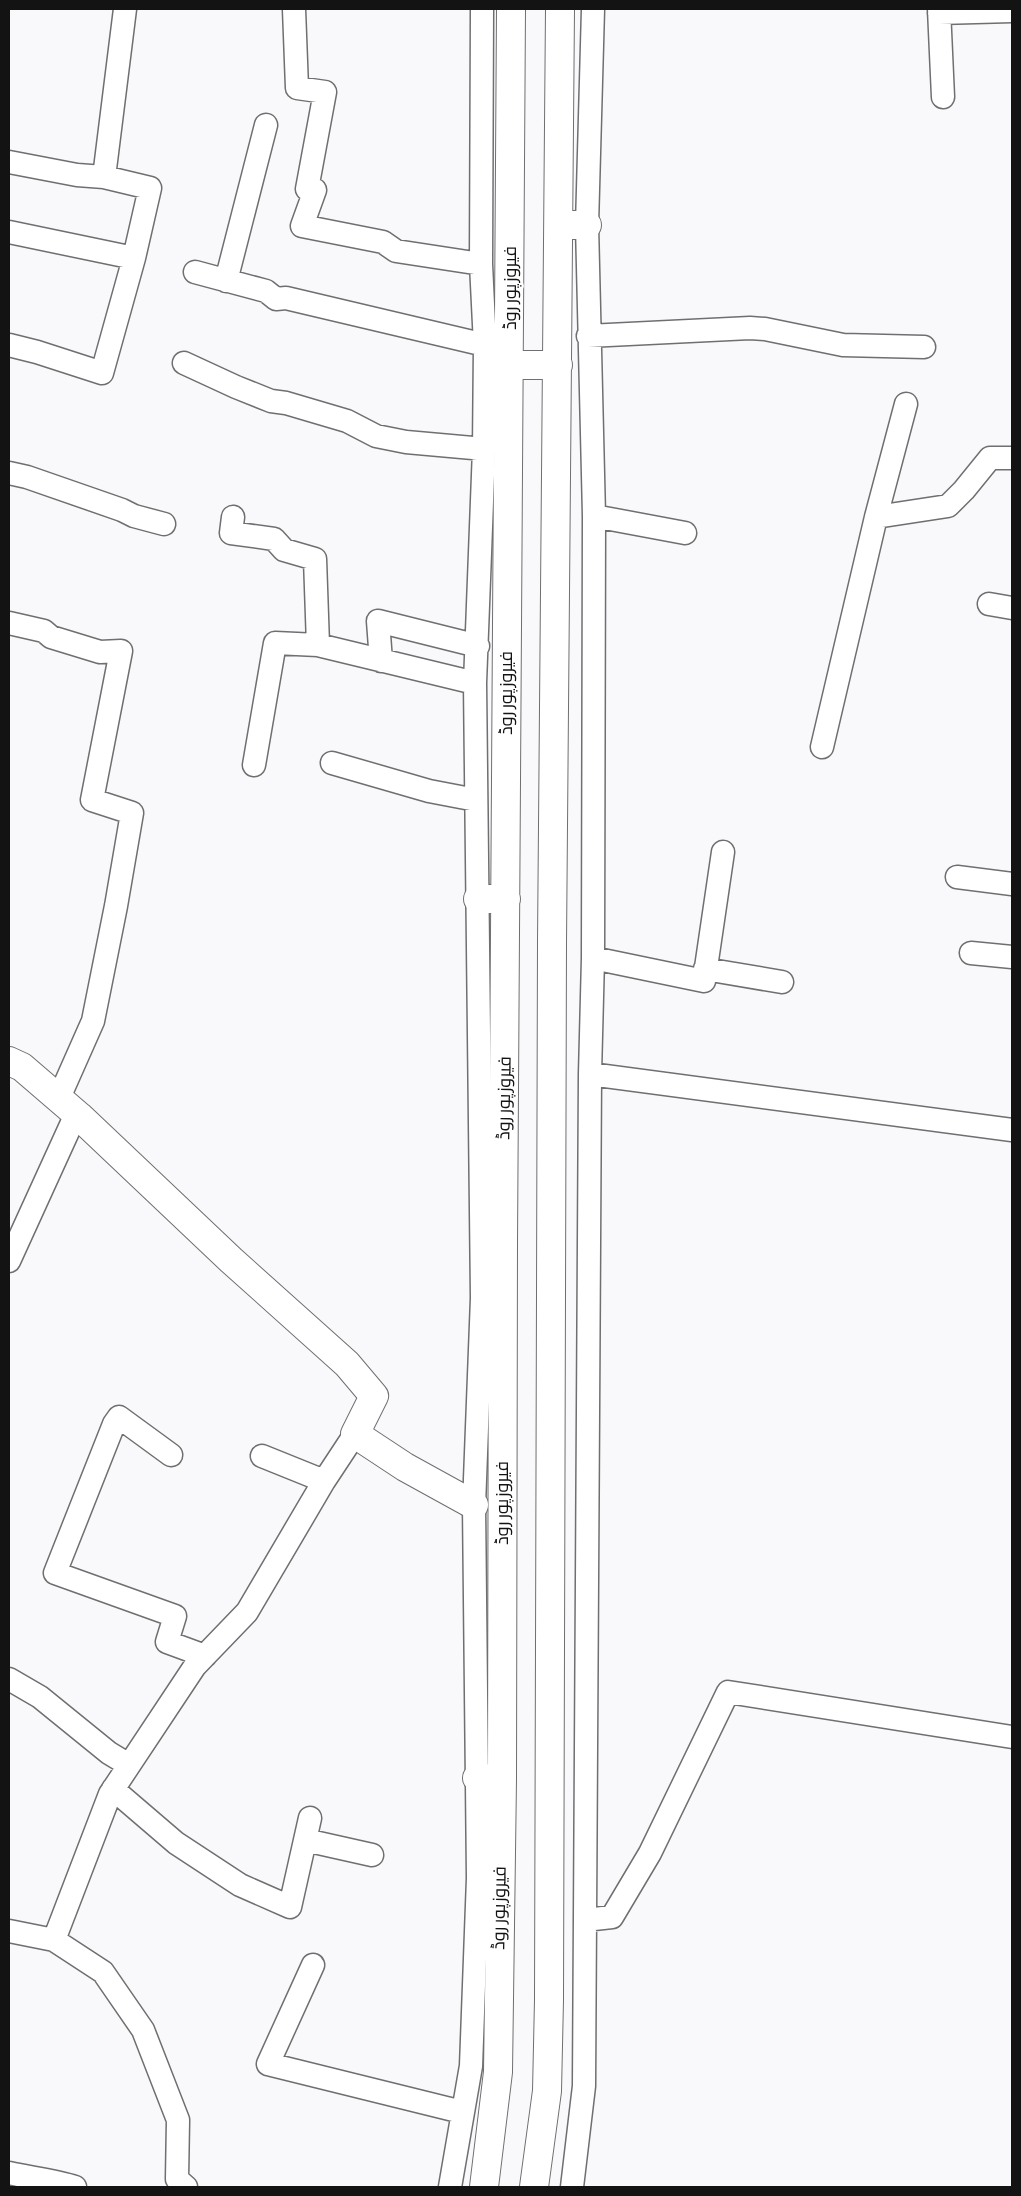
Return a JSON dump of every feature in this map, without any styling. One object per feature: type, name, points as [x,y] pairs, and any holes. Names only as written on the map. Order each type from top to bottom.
[{"type":"main road","name":"فیروزپور روڈ","points":[[484,2187],[498,2072],[490,1778],[506,899],[511,9]]},
{"type":"main road","points":[[534,2187],[547,2091],[549,2000],[552,942],[560,9]]},
{"type":"main road","points":[[559,225],[587,225]]},
{"type":"main road","points":[[510,365],[558,365]]},
{"type":"main road","points":[[478,899],[506,899]]},
{"type":"main road","points":[[9,1061],[22,1067],[67,1107],[231,1260],[347,1364],[374,1396],[355,1434],[406,1467],[474,1505]]},
{"type":"street","points":[[104,177],[125,9]]},
{"type":"street","points":[[294,9],[297,88],[326,92],[307,189],[315,190],[302,226],[383,242],[396,251],[481,264]]},
{"type":"street","points":[[450,2187],[471,2066],[475,2006],[478,1878],[490,1778],[474,1505],[482,1298],[475,683],[478,646],[484,448],[485,345],[481,264],[482,9]]},
{"type":"street","points":[[572,2187],[584,2086],[590,1074],[593,958],[594,516],[588,336],[587,225],[593,9]]},
{"type":"street","points":[[943,98],[939,11],[1012,11]]},
{"type":"street","points":[[226,280],[266,125]]},
{"type":"street","points":[[9,162],[77,175],[104,177],[150,188],[134,258],[102,373],[9,345]]},
{"type":"street","points":[[9,232],[134,258]]},
{"type":"street","points":[[195,272],[266,291],[276,299],[286,298],[485,345]]},
{"type":"street","points":[[588,336],[750,328],[765,329],[843,345],[924,347]]},
{"type":"street","points":[[184,362],[236,387],[271,401],[286,403],[347,422],[376,436],[406,442],[484,448]]},
{"type":"street","points":[[822,747],[876,517],[906,404]]},
{"type":"street","points":[[876,517],[948,506],[964,490],[990,458],[1012,458]]},
{"type":"street","points":[[9,473],[28,477],[134,516],[164,524]]},
{"type":"street","points":[[594,516],[685,533]]},
{"type":"street","points":[[233,517],[231,533],[274,539],[284,550],[315,559],[318,646]]},
{"type":"street","points":[[989,604],[1012,608]]},
{"type":"street","points":[[381,661],[378,622],[478,646]]},
{"type":"street","points":[[9,623],[44,631],[51,637],[100,652],[121,651],[92,800],[132,813],[93,1021],[67,1107],[9,1261]]},
{"type":"street","points":[[254,765],[275,643],[318,646],[475,683]]},
{"type":"street","points":[[332,764],[429,791],[476,800]]},
{"type":"street","points":[[593,958],[704,981],[723,852]]},
{"type":"street","points":[[957,877],[1012,884]]},
{"type":"street","points":[[971,953],[1012,957]]},
{"type":"street","points":[[706,969],[782,982]]},
{"type":"street","points":[[590,1074],[1012,1130]]},
{"type":"street","points":[[171,1454],[119,1418],[114,1424],[55,1573],[175,1616],[167,1642],[205,1656]]},
{"type":"street","points":[[54,1940],[113,1788],[195,1666],[247,1612],[324,1481],[355,1434]]},
{"type":"street","points":[[262,1456],[324,1481]]},
{"type":"street","points":[[9,1679],[40,1697],[109,1753],[129,1765]]},
{"type":"street","points":[[585,1920],[612,1917],[650,1853],[728,1692],[1012,1737]]},
{"type":"street","points":[[113,1788],[176,1843],[240,1885],[290,1907],[310,1818]]},
{"type":"street","points":[[305,1840],[372,1855]]},
{"type":"street","points":[[9,1932],[54,1940],[103,1972],[142,2030],[178,2120],[176,2179],[186,2187]]},
{"type":"street","points":[[313,1965],[268,2064],[462,2112]]},
{"type":"street","points":[[9,2173],[49,2182],[58,2181],[75,2187]]}]
